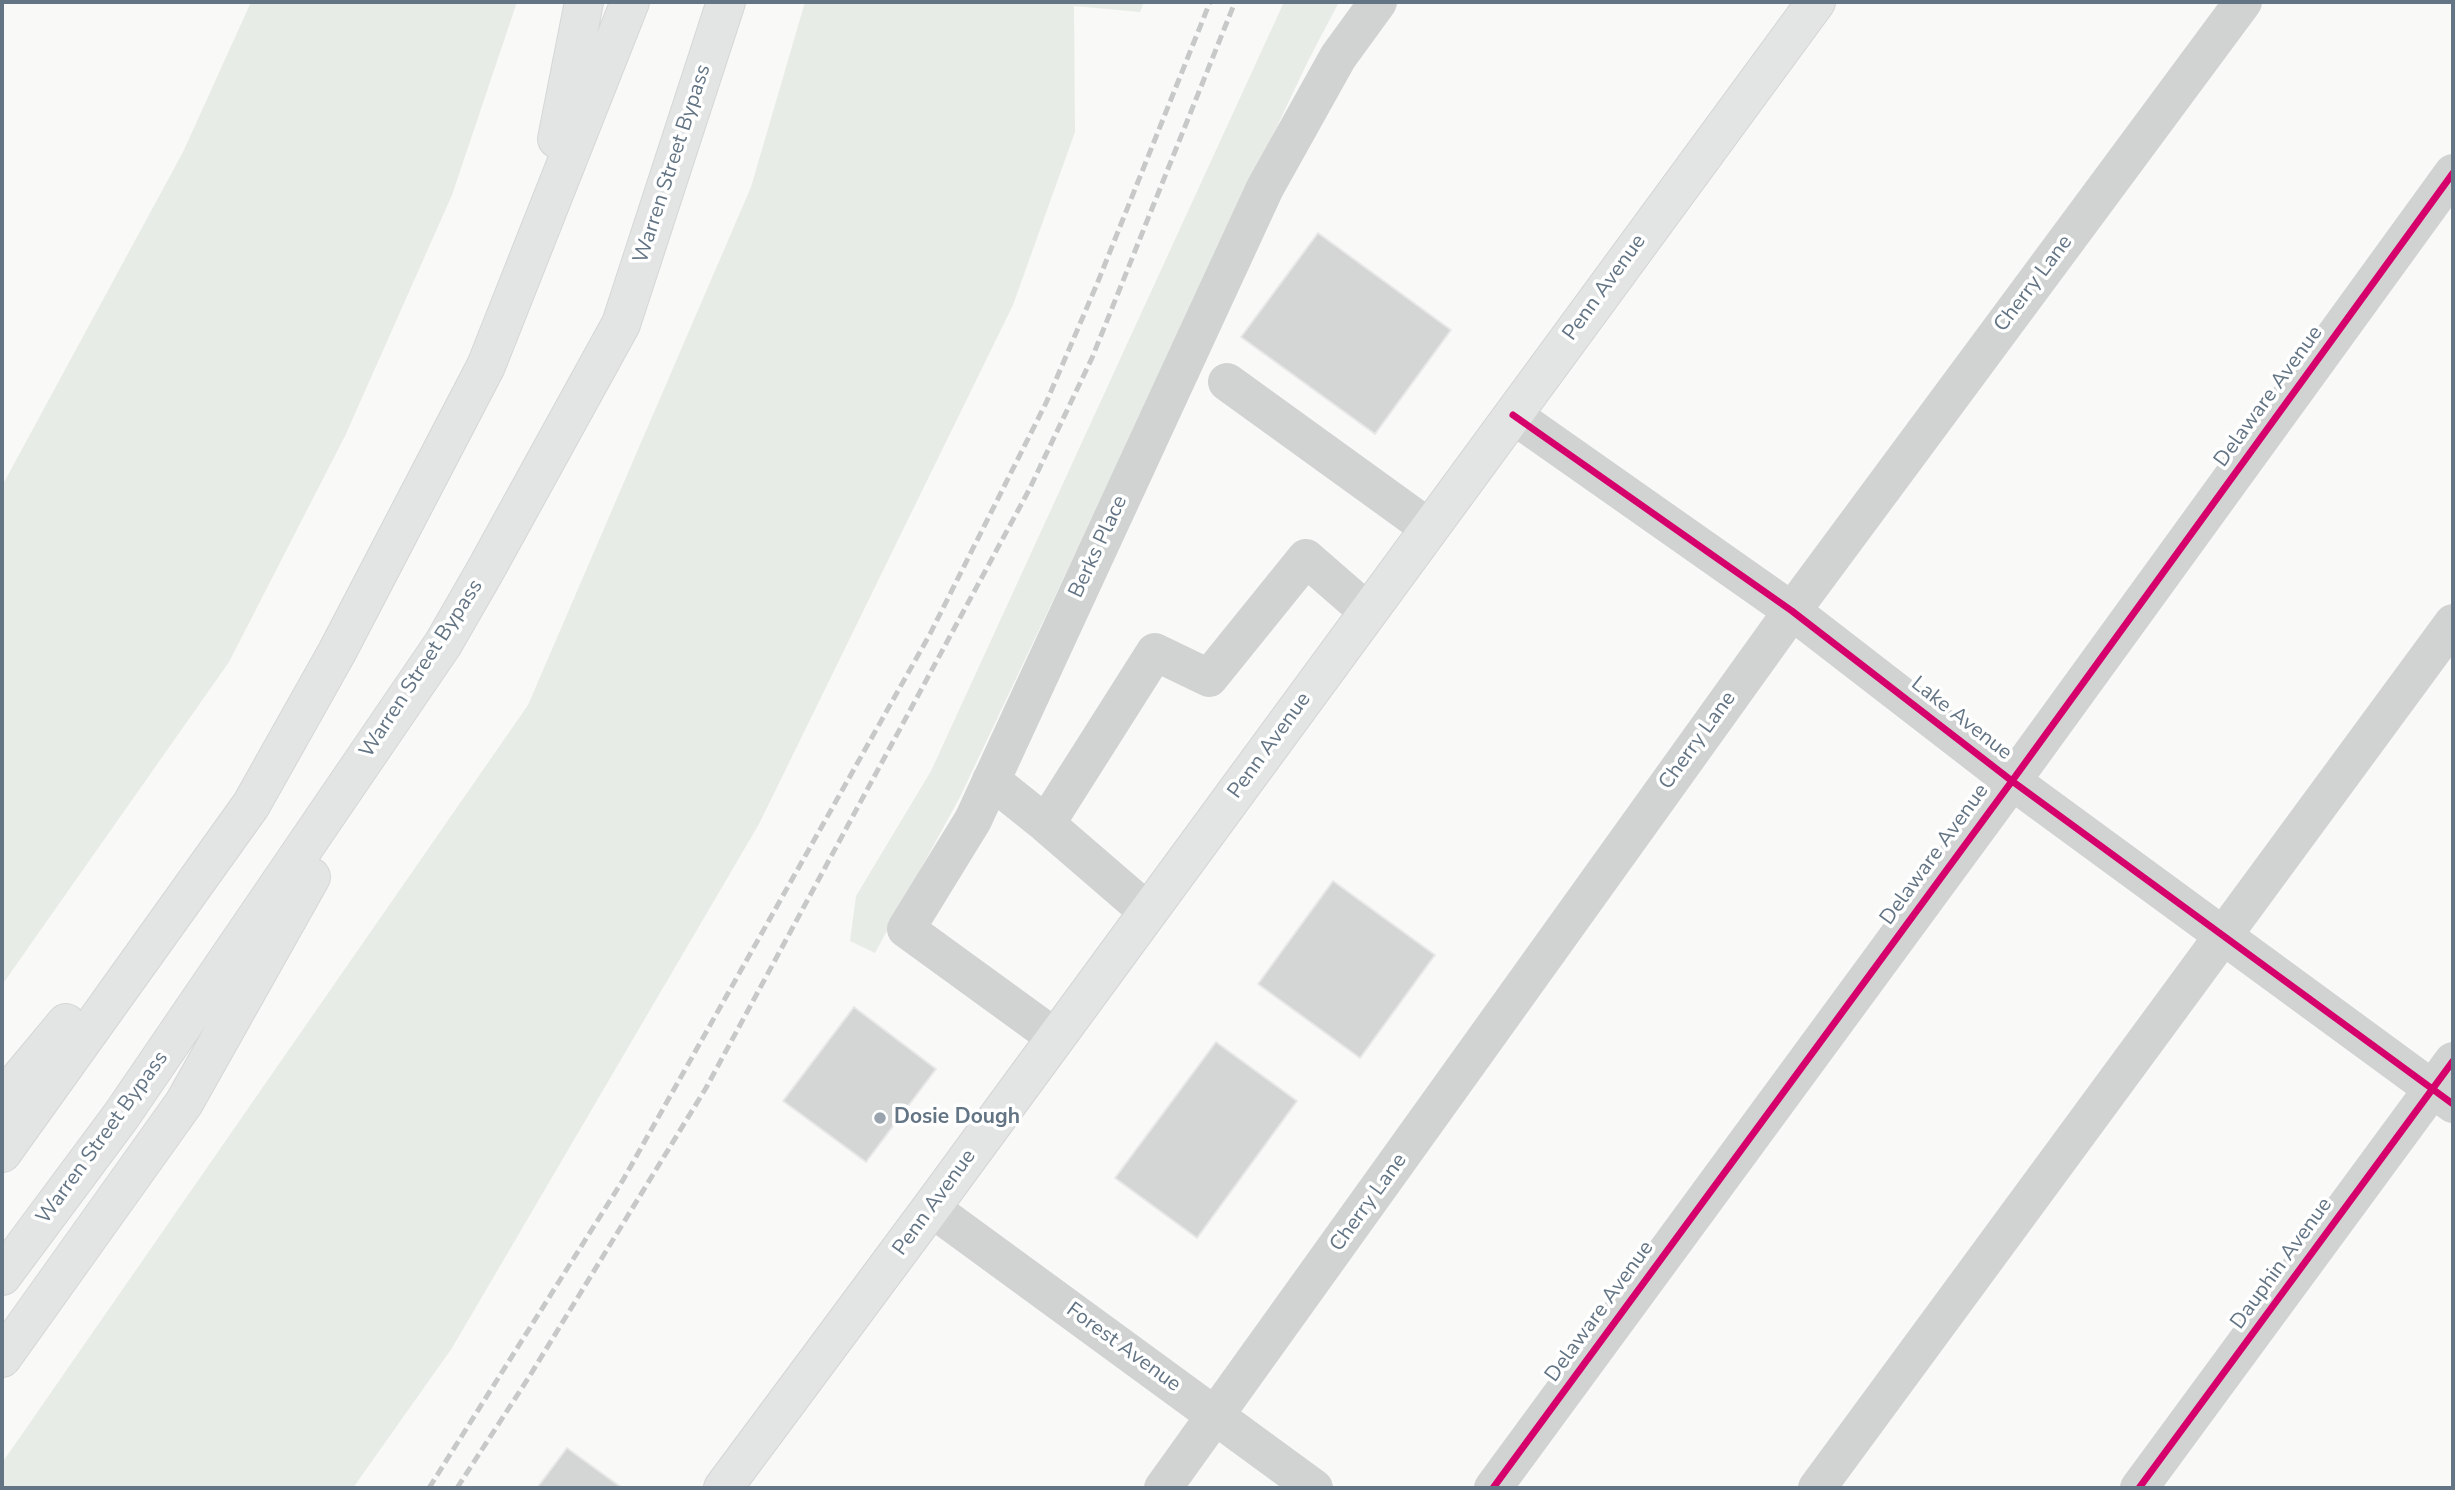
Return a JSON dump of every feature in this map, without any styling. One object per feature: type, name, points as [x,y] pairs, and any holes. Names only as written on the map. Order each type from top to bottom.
[{"type":"main road","points":[[538,234],[584,2]]},
{"type":"main road","points":[[2,1153],[251,805],[337,652],[486,366],[630,2]]},
{"type":"main road","name":"Warren Street Bypass","points":[[2,1276],[121,1116],[443,644],[621,324],[726,2]]},
{"type":"main road","name":"Penn Avenue","points":[[723,1488],[1815,2]]},
{"type":"main road","points":[[2,1358],[184,1103],[443,644]]},
{"type":"main road","points":[[2,1100],[251,805]]},
{"type":"street","name":"Berks Place","points":[[1056,1038],[906,929],[972,820],[1265,188],[1338,57],[1378,2]]},
{"type":"street","name":"Cherry Lane","points":[[1163,1488],[1792,611],[2244,2]]},
{"type":"street","name":"Delaware Avenue","points":[[1493,1488],[2012,781],[2453,173]]},
{"type":"street","points":[[1227,382],[1429,528]]},
{"type":"street","name":"Lake Avenue","points":[[1513,415],[1792,611],[2012,781],[2223,935],[2446,1084]]},
{"type":"street","points":[[1046,824],[1155,652],[1209,678],[1306,558],[1368,612]]},
{"type":"street","points":[[1817,1488],[2453,623]]},
{"type":"street","points":[[991,780],[1148,912]]},
{"type":"street","name":"Dauphin Avenue","points":[[2140,1488],[2446,1084]]},
{"type":"street","name":"Forest Avenue","points":[[931,1208],[1314,1488]]},
{"type":"shaded area","points":[[251,2],[517,2],[452,195],[345,436],[229,662],[2,985],[2,486],[183,152]]},
{"type":"shaded area","points":[[805,2],[1144,2],[1140,12],[1074,6],[1075,132],[1013,305],[759,824],[452,1348],[353,1488],[2,1488],[2,1463],[528,705],[751,187]]},
{"type":"shaded area","points":[[1284,2],[1339,2],[1308,61],[960,797],[875,953],[850,941],[856,896],[931,771]]},
{"type":"building","points":[[1318,233],[1451,330],[1375,434],[1241,337]]},
{"type":"building","points":[[1333,881],[1435,955],[1360,1058],[1258,984]]},
{"type":"building","points":[[854,1007],[936,1069],[866,1162],[783,1101]]},
{"type":"building","points":[[1216,1042],[1297,1101],[1197,1238],[1115,1178]]},
{"type":"building","points":[[567,1448],[622,1488],[537,1488]]},
{"type":"railway","points":[[429,1488],[623,1180],[930,634],[1046,403],[1097,284],[1210,2]]},
{"type":"railway","points":[[457,1488],[529,1377],[706,1088],[1029,490],[1092,358],[1235,2]]},
{"type":"cycle path","points":[[1493,1488],[2012,781],[2453,173]]},
{"type":"cycle path","points":[[1513,415],[1792,611],[2012,781],[2453,1104]]},
{"type":"cycle path","points":[[2139,1488],[2453,1061]]},
{"type":"place","name":"Dosie Dough","points":[[880,1118]]}]
